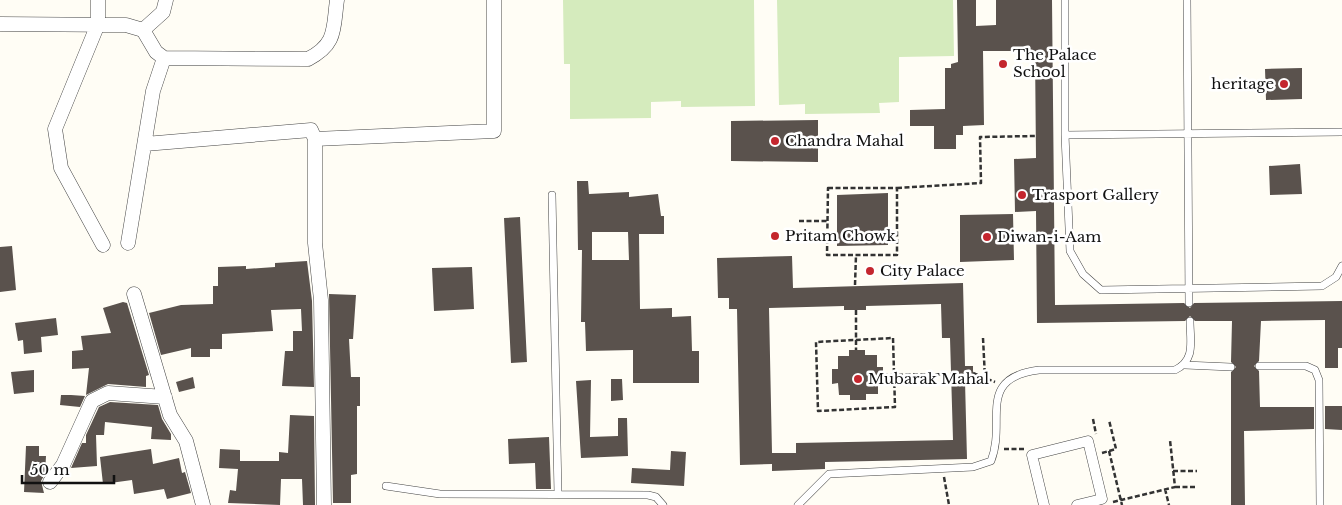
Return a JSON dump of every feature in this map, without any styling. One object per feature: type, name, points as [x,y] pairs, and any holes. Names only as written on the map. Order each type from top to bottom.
[{"type":"street","points":[[98,0],[98,24],[55,129],[61,168],[102,245]]},
{"type":"street","points":[[143,30],[163,12],[166,0]]},
{"type":"street","points":[[0,24],[126,25],[143,30],[156,52],[164,58],[308,59],[322,51],[332,38],[337,0]]},
{"type":"street","points":[[315,139],[494,131],[494,0]]},
{"type":"street","points":[[128,243],[153,91],[164,58]]},
{"type":"street","points":[[145,144],[310,130],[315,139],[315,243],[321,300],[324,505]]},
{"type":"street","points":[[134,294],[170,415],[186,441],[203,505]]},
{"type":"street","points":[[50,482],[62,465],[92,401],[103,395],[114,393],[165,397]]},
{"type":"street","points":[[1044,505],[1032,455],[1088,441],[1102,499],[1077,505]]},
{"type":"lane","points":[[1065,0],[1065,135],[1070,251],[1083,274],[1101,290],[1322,286],[1336,277],[1342,266]]},
{"type":"lane","points":[[1187,0],[1189,303]]},
{"type":"lane","points":[[1065,135],[1342,132]]},
{"type":"lane","points":[[552,195],[558,494]]},
{"type":"lane","points":[[1185,365],[1190,357],[1190,321]]},
{"type":"lane","points":[[798,505],[829,474],[972,467],[991,462],[996,449],[996,407],[1003,386],[1011,377],[1020,372],[1039,370],[1175,370],[1185,365],[1231,367]]},
{"type":"lane","points":[[1259,366],[1306,366],[1315,370],[1319,380],[1320,505]]},
{"type":"lane","points":[[386,486],[440,494],[648,495],[656,497],[663,505]]},
{"type":"path","points":[[898,188],[897,255],[827,255],[828,188],[898,188],[981,183],[980,137],[1035,136]]},
{"type":"path","points":[[799,221],[827,221]]},
{"type":"path","points":[[855,285],[856,255]]},
{"type":"path","points":[[856,310],[856,350]]},
{"type":"path","points":[[893,338],[895,407],[818,411],[816,342],[855,340],[893,338]]},
{"type":"path","points":[[983,338],[985,378]]},
{"type":"path","points":[[973,373],[1003,386]]},
{"type":"path","points":[[883,375],[951,374]]},
{"type":"path","points":[[1092,419],[1098,439]]},
{"type":"path","points":[[1099,446],[1101,453],[1116,449],[1109,420]]},
{"type":"path","points":[[1170,440],[1175,487]]},
{"type":"path","points":[[1109,451],[1122,505]]},
{"type":"path","points":[[943,468],[948,505]]},
{"type":"path","points":[[1173,471],[1197,470]]},
{"type":"path","points":[[1108,503],[1175,487],[1196,487]]},
{"type":"path","points":[[1165,489],[1169,505]]},
{"type":"green space","points":[[563,0],[754,0],[755,106],[681,107],[681,101],[651,102],[651,118],[570,119],[570,64],[564,64]]},
{"type":"green space","points":[[777,0],[953,0],[954,56],[899,57],[899,102],[879,103],[880,113],[805,114],[805,104],[779,105]]},
{"type":"building","points":[[957,0],[976,0],[976,26],[996,25],[996,0],[1052,0],[1055,305],[1184,303],[1190,308],[1194,303],[1342,301],[1342,348],[1338,348],[1338,368],[1325,368],[1325,320],[1261,321],[1259,361],[1254,366],[1259,371],[1260,407],[1314,407],[1314,429],[1244,431],[1245,505],[1231,505],[1231,372],[1236,367],[1231,362],[1232,321],[1195,321],[1190,316],[1185,321],[1037,323],[1036,211],[1015,212],[1014,159],[1036,158],[1035,51],[983,51],[984,125],[963,126],[963,135],[956,135],[956,149],[934,149],[934,126],[910,126],[910,110],[945,109],[945,68],[951,68],[951,64],[958,62]]},
{"type":"building","name":"heritage","points":[[1302,68],[1302,99],[1266,100],[1265,69]]},
{"type":"building","name":"Chandra Mahal","points":[[818,120],[818,162],[731,161],[731,121]]},
{"type":"building","points":[[1300,164],[1302,194],[1270,195],[1269,166]]},
{"type":"building","points":[[577,181],[588,181],[589,194],[629,192],[629,197],[658,194],[661,216],[664,216],[664,234],[639,234],[640,309],[672,308],[672,317],[691,316],[692,351],[699,351],[699,383],[633,383],[633,350],[586,351],[585,322],[581,322],[582,250],[578,250]],"holes":[[[592,232],[628,232],[629,260],[592,260]]]},
{"type":"building","points":[[888,193],[888,245],[837,246],[837,195]]},
{"type":"building","name":"Diwan-i-Aam","points":[[1013,214],[1014,260],[960,262],[960,215]]},
{"type":"building","points":[[520,217],[527,362],[511,363],[504,218]]},
{"type":"building","points":[[12,246],[16,290],[0,292],[0,247]]},
{"type":"building","points":[[792,256],[793,288],[963,283],[965,366],[973,366],[973,381],[965,381],[967,459],[825,462],[825,469],[772,471],[772,464],[740,465],[737,309],[729,309],[729,298],[718,298],[717,258]],"holes":[[[941,304],[942,338],[950,338],[953,440],[796,443],[796,453],[772,453],[769,308],[844,306],[844,310],[866,310],[866,306]]]},
{"type":"building","points":[[307,261],[312,301],[314,387],[282,386],[285,351],[293,351],[293,331],[302,331],[301,309],[271,310],[273,331],[222,334],[222,349],[210,349],[210,357],[191,357],[191,348],[161,355],[149,313],[181,305],[213,304],[213,286],[218,286],[218,267],[246,266],[246,269],[275,267],[275,263]]},
{"type":"building","points":[[472,267],[474,309],[434,311],[432,268]]},
{"type":"building","points":[[329,294],[356,295],[353,339],[349,339],[351,377],[360,377],[360,406],[357,406],[357,474],[351,475],[351,503],[333,503]]},
{"type":"building","points":[[123,302],[127,303],[149,375],[146,376],[146,387],[108,384],[86,395],[89,368],[72,369],[72,351],[83,350],[81,336],[111,333],[103,308]]},
{"type":"building","points":[[56,318],[58,335],[41,337],[42,352],[24,354],[23,340],[18,341],[15,323]]},
{"type":"building","name":"Mubarak Mahal","points":[[849,350],[865,350],[865,355],[877,355],[877,367],[883,367],[883,382],[878,382],[878,394],[866,394],[866,400],[850,400],[850,395],[839,395],[838,383],[832,384],[832,369],[838,369],[838,356],[849,356]]},
{"type":"building","points":[[34,370],[34,392],[14,394],[11,372]]},
{"type":"building","points":[[193,377],[195,388],[179,392],[176,382]]},
{"type":"building","points":[[611,379],[622,379],[623,400],[611,401]]},
{"type":"building","points":[[591,380],[590,437],[618,436],[618,418],[627,418],[628,456],[581,458],[576,381]]},
{"type":"building","points":[[61,395],[85,396],[80,407],[60,405]]},
{"type":"building","points":[[110,402],[158,405],[162,419],[171,434],[171,440],[151,439],[152,427],[105,422],[104,435],[96,435],[97,466],[71,468],[82,443],[86,443],[86,435],[99,407]]},
{"type":"building","points":[[1325,406],[1342,406],[1342,430],[1325,429]]},
{"type":"building","points":[[290,415],[314,416],[315,505],[303,505],[302,479],[281,479],[280,505],[228,503],[230,490],[236,491],[238,469],[219,468],[220,449],[240,450],[240,461],[279,461],[279,452],[288,453]]},
{"type":"building","points":[[549,437],[551,489],[536,489],[535,463],[509,464],[508,439]]},
{"type":"building","points":[[26,446],[39,446],[39,456],[46,456],[45,474],[41,481],[44,493],[24,492]]},
{"type":"building","points":[[151,449],[153,464],[179,458],[182,473],[185,472],[191,493],[167,499],[164,489],[134,494],[132,480],[103,484],[100,457]]},
{"type":"building","points":[[671,451],[686,452],[684,486],[631,483],[632,468],[670,470]]},
{"type":"place","name":"The Palace School","points":[[1003,64]]},
{"type":"place","name":"heritage","points":[[1284,84]]},
{"type":"place","name":"Chandra Mahal","points":[[775,141]]},
{"type":"place","name":"Trasport Gallery","points":[[1022,195]]},
{"type":"place","name":"Pritam Chowk","points":[[775,236]]},
{"type":"place","name":"Diwan-i-Aam","points":[[987,237]]},
{"type":"place","name":"City Palace","points":[[870,271]]},
{"type":"place","name":"Mubarak Mahal","points":[[858,379]]}]
